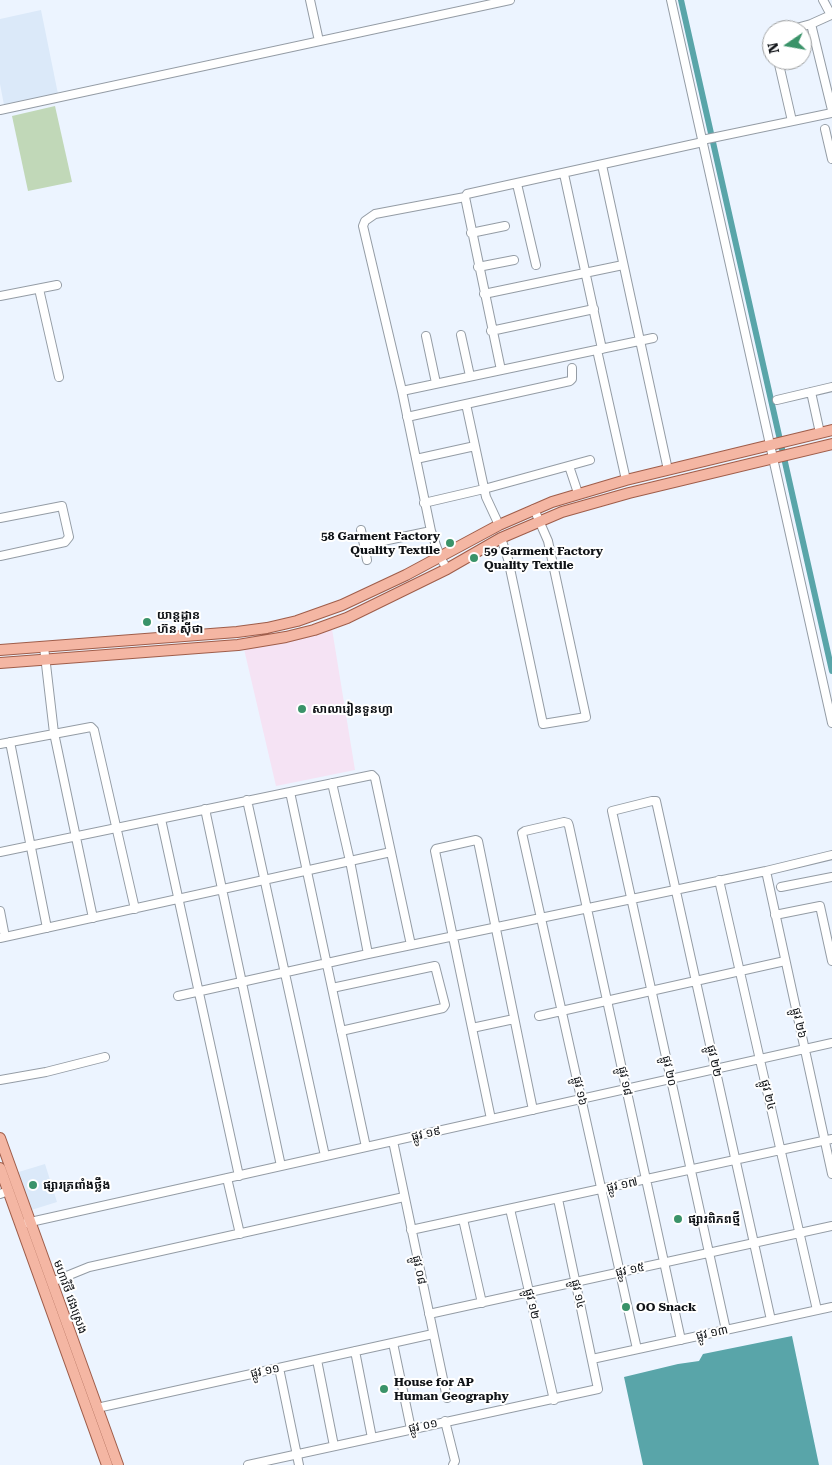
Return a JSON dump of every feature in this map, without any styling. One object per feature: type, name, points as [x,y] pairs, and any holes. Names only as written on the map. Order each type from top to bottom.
[{"type":"main road","points":[[0,650],[254,630],[312,617],[342,606],[499,525],[534,509],[578,493],[832,430]]},
{"type":"main road","points":[[0,663],[255,642],[314,630],[347,618],[446,569],[502,538],[539,521],[583,505],[832,444]]},
{"type":"main road","points":[[312,617],[314,630]]},
{"type":"main road","points":[[254,630],[255,642]]},
{"type":"main road","name":"មហាវិថី វេងស្រេង","points":[[0,1138],[3,1154],[25,1223],[107,1465]]},
{"type":"main road","name":"មហាវិថី វេងស្រេង","points":[[0,1168],[4,1193],[25,1223],[52,1282],[118,1465]]},
{"type":"street","points":[[310,0],[319,41]]},
{"type":"street","points":[[0,110],[510,0]]},
{"type":"street","points":[[671,0],[781,457],[832,723]]},
{"type":"street","points":[[812,24],[831,15],[827,3]]},
{"type":"street","points":[[446,569],[431,531],[424,502],[402,391],[363,226],[365,221],[375,214],[465,197],[467,194],[564,174],[832,111],[812,28]]},
{"type":"street","points":[[780,70],[792,121]]},
{"type":"street","points":[[825,129],[832,159]]},
{"type":"street","points":[[602,165],[668,470]]},
{"type":"street","points":[[564,174],[594,309],[626,480]]},
{"type":"street","points":[[517,184],[536,265]]},
{"type":"street","points":[[465,197],[491,330],[501,370]]},
{"type":"street","points":[[471,233],[506,226]]},
{"type":"street","points":[[478,267],[514,260]]},
{"type":"street","points":[[484,294],[623,265]]},
{"type":"street","points":[[0,296],[57,285]]},
{"type":"street","points":[[39,289],[59,377]]},
{"type":"street","points":[[491,330],[594,309]]},
{"type":"street","points":[[461,335],[470,376]]},
{"type":"street","points":[[426,336],[436,383]]},
{"type":"street","points":[[402,391],[653,338]]},
{"type":"street","points":[[407,417],[570,381],[572,379],[572,368]]},
{"type":"street","points":[[777,400],[832,387]]},
{"type":"street","points":[[811,392],[820,433]]},
{"type":"street","points":[[466,404],[486,497],[499,525]]},
{"type":"street","points":[[416,460],[475,446]]},
{"type":"street","points":[[424,502],[484,489],[590,460]]},
{"type":"street","points":[[570,466],[578,493]]},
{"type":"street","points":[[0,518],[62,506],[69,537],[65,542],[0,556]]},
{"type":"street","points":[[502,538],[543,724],[586,717],[548,541],[534,509]]},
{"type":"street","points":[[361,530],[367,560]]},
{"type":"street","points":[[364,544],[431,531]]},
{"type":"street","points":[[44,646],[54,733],[93,918]]},
{"type":"street","points":[[0,744],[87,727],[91,727],[94,730],[135,908]]},
{"type":"street","points":[[10,742],[47,928]]},
{"type":"street","points":[[0,852],[247,800],[374,776],[411,945]]},
{"type":"street","points":[[332,783],[350,861],[368,954]]},
{"type":"street","points":[[290,792],[366,1147]]},
{"type":"street","points":[[247,800],[325,1156]]},
{"type":"street","name":"ផ្លូវ ២២","points":[[612,811],[656,801],[771,1320]]},
{"type":"street","points":[[205,809],[281,1166]]},
{"type":"street","name":"ផ្លូវ ២០","points":[[612,811],[726,1330]]},
{"type":"street","points":[[161,819],[239,1176]]},
{"type":"street","name":"ផ្លូវ ១៦","points":[[568,823],[522,833],[637,1349]]},
{"type":"street","name":"ផ្លូវ ១៨","points":[[568,823],[681,1340]]},
{"type":"street","points":[[491,1119],[435,849],[476,840],[478,842],[496,927],[533,1110]]},
{"type":"street","points":[[0,911],[3,938],[391,852]]},
{"type":"street","points":[[178,996],[631,898],[766,871],[832,854]]},
{"type":"street","name":"ផ្លូវ ២៦","points":[[766,871],[805,1049],[828,1140],[832,1174]]},
{"type":"street","points":[[781,887],[832,877]]},
{"type":"street","name":"ផ្លូវ ២៤","points":[[719,880],[817,1310]]},
{"type":"street","points":[[775,915],[820,906],[832,961]]},
{"type":"street","points":[[539,1016],[785,961]]},
{"type":"street","points":[[332,988],[435,966],[445,1005],[445,1008],[341,1031]]},
{"type":"street","points":[[472,1028],[514,1019]]},
{"type":"street","name":"ផ្លូវ ១៩","points":[[25,1223],[832,1043]]},
{"type":"street","points":[[0,1080],[46,1072],[105,1057]]},
{"type":"street","name":"ផ្លូវ ១៧","points":[[411,1230],[828,1140]]},
{"type":"street","name":"ផ្លូវ ០៨","points":[[393,1141],[447,1398]]},
{"type":"street","points":[[227,1178],[240,1234]]},
{"type":"street","points":[[52,1282],[89,1267],[404,1197]]},
{"type":"street","name":"ផ្លូវ ១៤","points":[[558,1198],[598,1389]]},
{"type":"street","name":"ផ្លូវ ១២","points":[[510,1209],[554,1400]]},
{"type":"street","points":[[463,1219],[482,1303]]},
{"type":"street","name":"ផ្លូវ ១៥","points":[[429,1314],[832,1226]]},
{"type":"street","name":"ផ្លូវ ១៣","points":[[592,1359],[832,1307]]},
{"type":"street","name":"ផ្លូវ ១១","points":[[97,1408],[433,1334]]},
{"type":"street","points":[[393,1343],[410,1429]]},
{"type":"street","points":[[355,1351],[372,1438]]},
{"type":"street","points":[[316,1360],[334,1446]]},
{"type":"street","points":[[279,1368],[299,1465]]},
{"type":"street","name":"ផ្លូវ ០១","points":[[248,1465],[598,1389]]},
{"type":"street","points":[[445,1421],[454,1465]]},
{"type":"shaded area","points":[[41,10],[58,94],[4,105],[0,84],[0,19]]},
{"type":"shaded area","name":"សាលារៀនទួនហ្វា","points":[[332,629],[355,770],[276,786],[244,649],[275,644]]},
{"type":"shaded area","name":"ផ្សារត្រពាំងថ្លឹង","points":[[45,1164],[57,1202],[25,1212],[12,1174]]},
{"type":"green space","points":[[55,106],[72,182],[28,191],[12,116]]},
{"type":"water","points":[[792,1336],[819,1465],[643,1465],[624,1377],[699,1361],[703,1354]]},
{"type":"waterway","points":[[681,0],[832,671]]},
{"type":"place","name":"58 Garment Factory Quality Textile","points":[[450,543]]},
{"type":"place","name":"59 Garment Factory Quality Textile","points":[[474,558]]},
{"type":"place","name":"យាន្ដដ្ឋាន ហ៊ន ស៊ីថា","points":[[147,622]]},
{"type":"place","name":"សាលារៀនទួនហ្វា","points":[[302,709]]},
{"type":"place","name":"ផ្សារត្រពាំងថ្លឹង","points":[[33,1185]]},
{"type":"place","name":"ផ្សារពិភពថ្មី","points":[[678,1219]]},
{"type":"place","name":"OO Snack","points":[[626,1307]]},
{"type":"place","name":"House for AP Human Geography","points":[[384,1389]]}]
